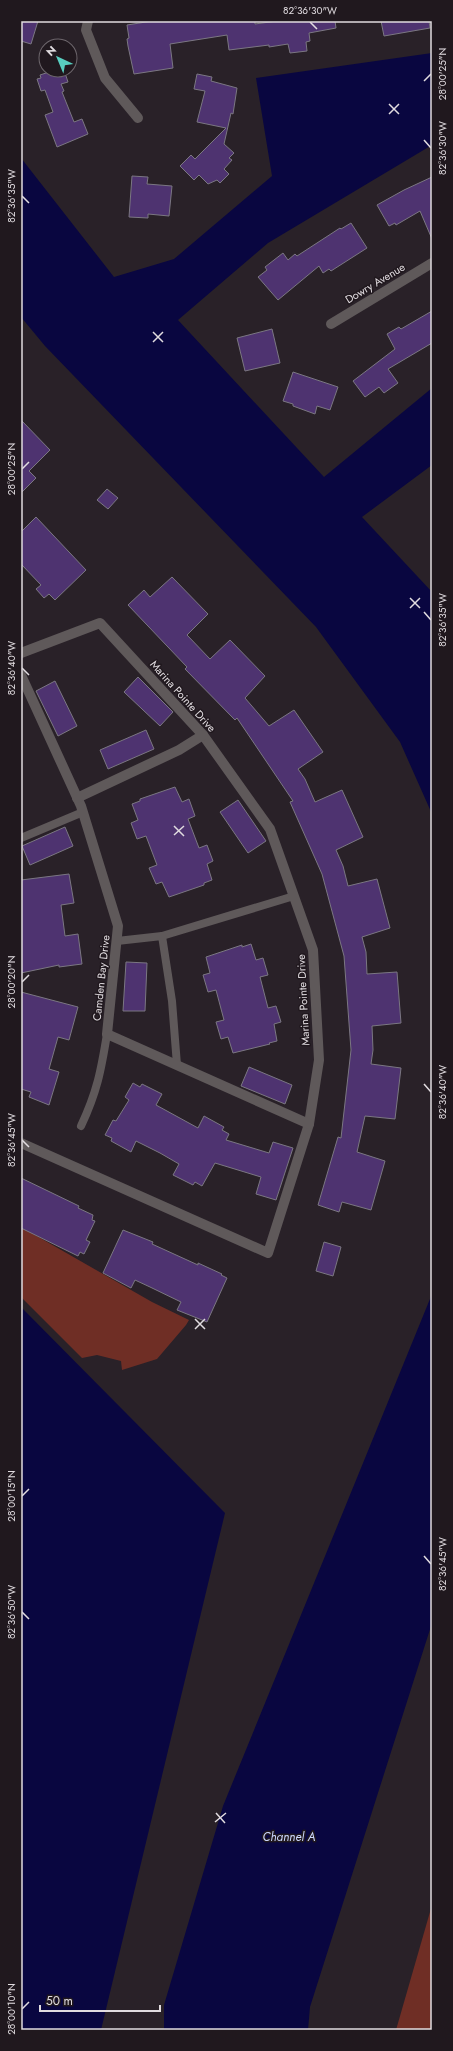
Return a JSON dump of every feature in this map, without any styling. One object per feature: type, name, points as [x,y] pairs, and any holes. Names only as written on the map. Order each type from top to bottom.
[{"type":"street","points":[[88,21],[86,30],[105,78],[138,118]]},
{"type":"street","name":"Dowry Avenue","points":[[331,324],[432,263]]},
{"type":"street","name":"Marina Pointe Drive","points":[[21,653],[100,623],[203,736],[270,829],[294,896],[313,950],[319,1060],[309,1124],[268,1253],[21,1143]]},
{"type":"street","name":"Camden Bay Drive","points":[[21,675],[83,812],[118,926],[107,1034],[309,1124]]},
{"type":"street","points":[[77,798],[179,750],[203,736]]},
{"type":"lane","points":[[21,838],[83,812]]},
{"type":"lane","points":[[117,941],[162,936],[294,896]]},
{"type":"lane","points":[[162,936],[172,1001],[177,1065]]},
{"type":"lane","points":[[81,1126],[92,1104],[100,1080],[107,1034]]},
{"type":"shaded area","points":[[21,1227],[152,1302],[189,1320],[157,1359],[122,1370],[121,1361],[97,1355],[82,1358],[21,1297]]},
{"type":"shaded area","points":[[432,1905],[432,2030],[396,2030]]},
{"type":"water","points":[[432,53],[432,145],[268,243],[178,320],[324,477],[432,388],[432,465],[362,517],[432,592],[432,814],[400,742],[316,627],[45,346],[21,317],[21,158],[114,277],[174,259],[272,176],[256,78]]},
{"type":"water","name":"Channel A","points":[[432,1294],[432,1623],[310,2007],[308,2030],[164,2030],[164,2005],[223,1806]]},
{"type":"water","points":[[21,1307],[225,1513],[101,2030],[21,2030]]},
{"type":"building","points":[[21,21],[38,21],[31,44],[21,41]]},
{"type":"building","points":[[152,21],[255,21],[255,24],[277,21],[335,21],[336,28],[309,33],[310,41],[306,42],[307,51],[290,53],[288,44],[229,50],[227,35],[170,44],[173,68],[134,74],[127,39],[129,38],[127,25]]},
{"type":"building","points":[[381,21],[429,21],[430,28],[384,36]]},
{"type":"building","points":[[197,74],[212,77],[211,81],[237,88],[233,114],[231,113],[224,144],[234,153],[229,158],[232,160],[224,169],[229,174],[220,183],[217,180],[208,184],[199,175],[194,180],[180,166],[191,155],[195,159],[226,128],[197,122],[205,91],[194,89]]},
{"type":"building","points":[[67,78],[68,82],[61,84],[64,91],[62,92],[74,122],[82,119],[88,134],[57,147],[45,115],[53,112],[45,90],[41,91],[37,79]]},
{"type":"building","points":[[132,176],[148,177],[147,184],[172,186],[169,216],[148,214],[148,218],[129,217]]},
{"type":"building","points":[[432,177],[432,239],[420,211],[396,225],[395,223],[389,226],[377,205]]},
{"type":"building","points":[[351,223],[367,248],[331,271],[329,269],[323,273],[319,266],[278,300],[258,277],[267,270],[265,267],[283,253],[288,260],[295,254],[297,256],[340,228],[341,229]]},
{"type":"building","points":[[432,311],[432,343],[388,369],[398,383],[384,393],[379,387],[365,397],[353,381],[395,349],[387,334],[399,327],[401,329]]},
{"type":"building","points":[[272,329],[280,363],[245,371],[237,338]]},
{"type":"building","points":[[293,372],[338,387],[330,410],[317,406],[315,414],[283,401]]},
{"type":"building","points":[[21,420],[50,450],[29,471],[36,478],[21,493]]},
{"type":"building","points":[[107,489],[118,498],[108,509],[97,500]]},
{"type":"building","points":[[36,517],[86,570],[55,600],[49,594],[44,598],[36,589],[41,585],[21,564],[21,532]]},
{"type":"building","points":[[172,577],[208,614],[187,635],[210,659],[230,640],[265,676],[245,698],[269,726],[294,710],[323,752],[298,769],[305,779],[315,802],[342,790],[363,837],[336,850],[343,866],[348,886],[377,879],[390,928],[362,937],[366,952],[367,974],[397,972],[401,1023],[372,1026],[373,1050],[371,1064],[401,1068],[395,1119],[365,1116],[357,1152],[385,1161],[371,1210],[342,1202],[339,1212],[318,1205],[338,1137],[341,1138],[351,1050],[344,956],[322,874],[290,802],[293,801],[237,718],[235,720],[185,669],[187,667],[128,605],[144,590],[150,597]]},
{"type":"building","points":[[138,677],[173,712],[160,726],[124,692]]},
{"type":"building","points":[[55,681],[77,726],[58,736],[36,691]]},
{"type":"building","points":[[146,730],[154,749],[108,769],[100,750]]},
{"type":"building","points":[[175,787],[182,802],[189,799],[195,816],[188,819],[199,848],[207,845],[213,861],[207,864],[212,880],[204,883],[204,885],[169,897],[162,882],[156,884],[149,868],[157,865],[146,836],[137,839],[131,823],[138,820],[132,804],[140,801],[140,799]]},
{"type":"building","points":[[238,800],[266,841],[248,853],[220,812]]},
{"type":"building","points":[[65,827],[73,846],[30,865],[22,846]]},
{"type":"building","points":[[69,874],[74,903],[61,905],[65,936],[78,934],[82,964],[59,967],[59,965],[21,973],[21,880]]},
{"type":"building","points":[[251,944],[256,960],[263,958],[268,975],[260,977],[268,1008],[276,1006],[281,1022],[274,1024],[277,1041],[233,1053],[228,1037],[221,1039],[216,1022],[224,1020],[216,990],[208,992],[203,975],[210,973],[206,957],[242,945],[242,947]]},
{"type":"building","points":[[126,962],[147,963],[145,1011],[123,1011]]},
{"type":"building","points":[[21,992],[78,1007],[69,1040],[58,1037],[49,1069],[59,1072],[49,1105],[29,1097],[31,1092],[21,1089]]},
{"type":"building","points":[[249,1067],[292,1085],[285,1104],[241,1086]]},
{"type":"building","points":[[133,1083],[140,1087],[142,1084],[162,1094],[156,1105],[198,1128],[204,1116],[224,1127],[222,1130],[229,1134],[226,1140],[269,1153],[273,1142],[293,1148],[276,1200],[256,1194],[261,1177],[215,1163],[202,1186],[195,1182],[193,1185],[173,1175],[179,1164],[160,1153],[136,1141],[131,1152],[111,1141],[112,1138],[105,1135],[113,1120],[116,1121],[129,1100],[125,1097]]},
{"type":"building","points":[[21,1178],[79,1206],[78,1208],[93,1215],[92,1220],[95,1221],[86,1240],[90,1242],[84,1254],[80,1252],[78,1256],[21,1228]]},
{"type":"building","points":[[123,1230],[153,1242],[152,1244],[198,1265],[198,1263],[222,1274],[221,1275],[227,1278],[207,1322],[177,1310],[181,1302],[150,1287],[135,1280],[131,1288],[103,1273]]},
{"type":"building","points":[[324,1242],[341,1247],[333,1276],[316,1271]]}]
